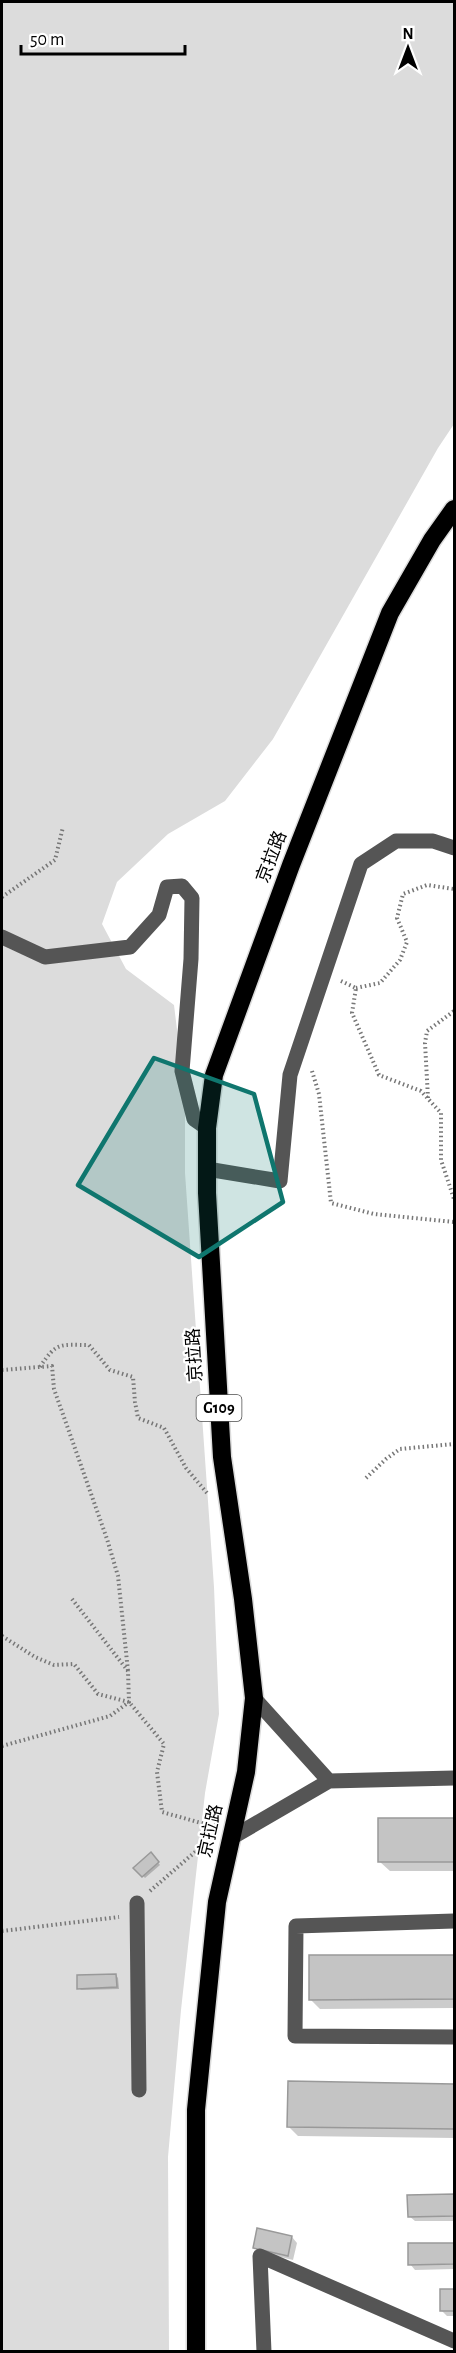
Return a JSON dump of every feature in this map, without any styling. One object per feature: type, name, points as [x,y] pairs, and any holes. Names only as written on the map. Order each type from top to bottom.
[{"type":"highway","name":"京拉路","points":[[196,2352],[196,2110],[217,1902],[246,1772],[254,1698],[243,1599],[222,1457],[207,1169],[207,1128],[214,1075],[291,865],[390,613],[432,540],[454,509]]},
{"type":"street","points":[[207,1169],[280,1181],[290,1075],[361,864],[396,841],[433,841],[454,849]]},
{"type":"street","points":[[2,937],[45,957],[130,947],[159,915],[167,887],[182,886],[192,898],[191,958],[182,1071],[194,1119],[207,1128]]},
{"type":"street","points":[[254,1698],[329,1781]]},
{"type":"street","points":[[231,1838],[329,1781],[454,1778]]},
{"type":"street","points":[[137,1903],[139,2090]]},
{"type":"street","points":[[454,1921],[296,1926],[295,2036],[454,2037]]},
{"type":"street","points":[[264,2352],[260,2256],[454,2342]]},
{"type":"path","points":[[2,897],[55,860],[63,827]]},
{"type":"path","points":[[324,973],[356,988],[380,983],[400,960],[407,942],[397,918],[402,894],[427,885],[454,889]]},
{"type":"path","points":[[338,992],[342,981]]},
{"type":"path","points":[[356,988],[352,1013],[379,1075],[421,1091],[441,1113],[441,1160],[454,1199]]},
{"type":"path","points":[[428,1099],[425,1043],[428,1031],[454,1011]]},
{"type":"path","points":[[309,1064],[319,1094],[331,1203],[374,1214],[454,1221]]},
{"type":"path","points":[[40,1368],[50,1351],[59,1345],[89,1345],[110,1370],[133,1377],[138,1418],[164,1428],[186,1468],[209,1495]]},
{"type":"path","points":[[2,1370],[52,1366],[54,1389],[118,1576],[129,1702]]},
{"type":"path","points":[[366,1479],[400,1449],[454,1444]]},
{"type":"path","points":[[72,1599],[128,1671]]},
{"type":"path","points":[[2,1636],[35,1657],[54,1665],[74,1664],[98,1694],[129,1702],[164,1744],[158,1772],[162,1812],[212,1826],[236,1818]]},
{"type":"path","points":[[2,1746],[110,1716],[129,1702]]},
{"type":"highlighted area","points":[[154,1058],[254,1094],[283,1202],[199,1257],[78,1185]]},
{"type":"shaded area","points":[[2,2],[454,2],[454,424],[438,448],[273,739],[225,801],[168,834],[117,882],[102,924],[126,969],[174,1005],[185,1095],[185,1173],[214,1587],[219,1714],[205,1793],[181,2010],[168,2157],[169,2351],[2,2352]]},
{"type":"building","points":[[378,1818],[454,1818],[454,1862],[378,1862]]},
{"type":"building","points":[[151,1852],[159,1862],[142,1877],[133,1868]]},
{"type":"building","points":[[309,1955],[454,1955],[454,1999],[309,2000]]},
{"type":"building","points":[[116,1974],[117,1987],[77,1989],[77,1975]]},
{"type":"building","points":[[288,2081],[454,2084],[454,2129],[287,2127]]},
{"type":"building","points":[[454,2194],[454,2216],[408,2217],[407,2195]]},
{"type":"building","points":[[257,2228],[292,2236],[288,2256],[253,2248]]},
{"type":"building","points":[[408,2243],[454,2243],[454,2264],[408,2265]]},
{"type":"building","points":[[440,2289],[454,2289],[454,2311],[440,2311]]}]
